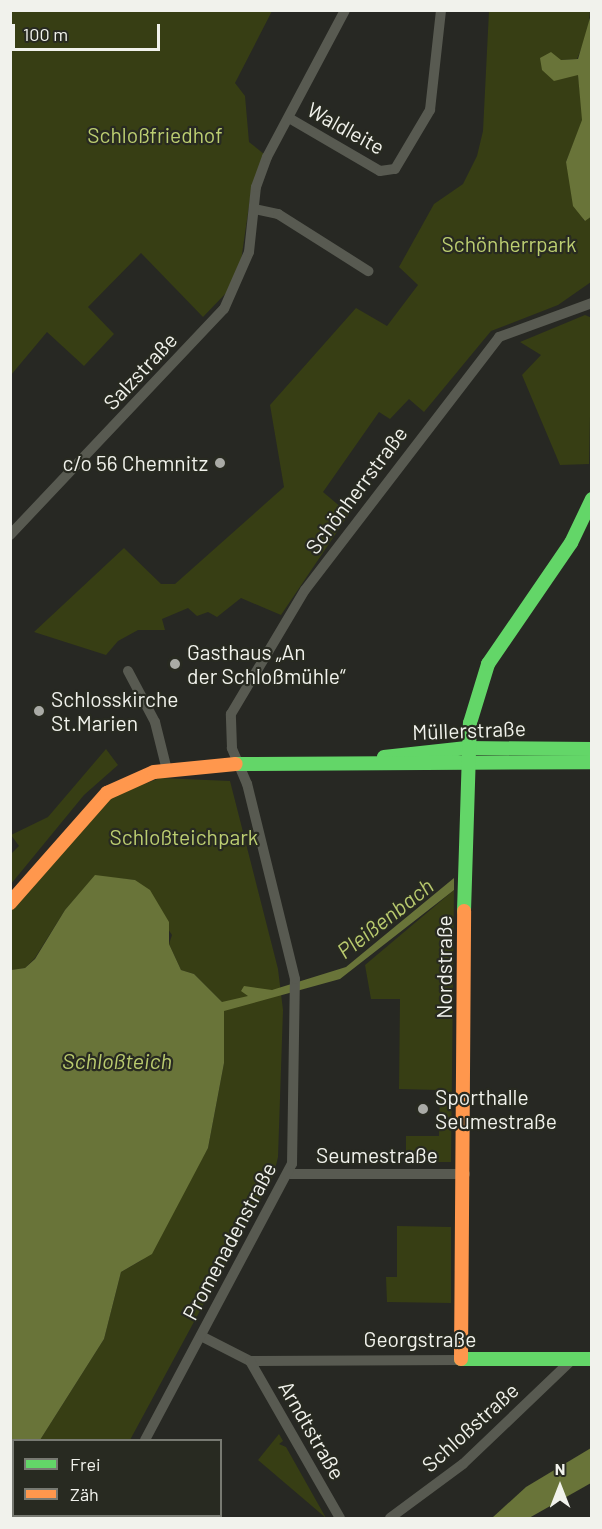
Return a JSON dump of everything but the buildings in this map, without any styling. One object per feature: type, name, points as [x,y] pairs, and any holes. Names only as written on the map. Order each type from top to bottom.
[{"type":"main road","name":"Nordstraße","points":[[461,1360],[465,1174],[465,764],[467,748],[488,664],[571,543],[591,499]]},
{"type":"main road","name":"Müllerstraße","points":[[349,764],[467,748],[591,749]]},
{"type":"main road","name":"Müllerstraße","points":[[10,903],[107,793],[167,770],[239,764],[591,762]]},
{"type":"main road","name":"Georgstraße","points":[[461,1360],[591,1359]]},
{"type":"street","name":"Salzstraße","points":[[10,536],[224,309],[243,272],[254,209],[267,157],[345,10]]},
{"type":"street","name":"Waldleite","points":[[289,118],[380,171],[394,169],[430,110],[441,10]]},
{"type":"street","points":[[254,209],[278,214],[368,270]]},
{"type":"street","name":"Schönherrstraße","points":[[239,764],[232,748],[231,714],[305,590],[499,337],[591,303]]},
{"type":"street","points":[[128,671],[155,722],[167,770]]},
{"type":"street","name":"Promenadenstraße","points":[[146,1439],[290,1174],[297,1000],[295,979],[239,764]]},
{"type":"street","name":"Seumestraße","points":[[290,1174],[465,1174]]},
{"type":"street","points":[[201,1336],[250,1361]]},
{"type":"street","name":"Georgstraße","points":[[250,1361],[461,1360]]},
{"type":"street","name":"Schloßstraße","points":[[390,1518],[463,1464],[572,1360]]},
{"type":"street","name":"Arndtstraße","points":[[250,1361],[340,1518]]},
{"type":"green space","name":"Schloßfriedhof","points":[[10,11],[272,11],[235,83],[245,96],[249,142],[264,154],[252,185],[241,261],[227,292],[203,317],[141,253],[88,307],[114,334],[84,366],[47,332],[11,375]]},
{"type":"green space","name":"Schönherrpark","points":[[489,11],[590,11],[588,33],[577,59],[561,60],[564,74],[578,74],[583,120],[566,162],[584,221],[591,216],[591,282],[558,305],[491,331],[424,412],[409,399],[390,419],[379,412],[323,492],[349,514],[281,615],[241,598],[217,617],[208,612],[197,616],[188,608],[162,619],[165,630],[138,630],[118,641],[106,655],[34,632],[124,548],[161,584],[175,584],[284,487],[270,405],[356,308],[387,326],[418,285],[399,267],[434,204],[463,184],[477,156],[483,131]]},
{"type":"green space","points":[[585,315],[592,318],[589,464],[560,465],[522,375],[541,355],[520,342]]},
{"type":"green space","points":[[106,749],[118,765],[84,795],[11,884],[11,854],[19,846],[11,835],[48,817]]},
{"type":"green space","name":"Schloßteichpark","points":[[160,778],[230,781],[278,969],[283,1010],[278,1157],[274,1174],[131,1439],[41,1439],[104,1339],[121,1272],[142,1260],[208,1148],[224,1063],[222,1002],[194,974],[181,970],[169,944],[172,935],[135,880],[95,876],[65,910],[35,958],[25,968],[11,970],[11,906],[112,796]]},
{"type":"green space","points":[[454,890],[451,1162],[415,1162],[415,1157],[406,1162],[406,1136],[439,1136],[440,1090],[399,1089],[400,999],[371,999],[365,965]]},
{"type":"green space","points":[[397,1226],[451,1227],[451,1303],[387,1302],[386,1277],[397,1277]]},
{"type":"green space","points":[[279,1434],[283,1441],[279,1444],[286,1447],[326,1518],[258,1460]]},
{"type":"water","points":[[592,11],[592,216],[585,221],[573,206],[566,162],[582,120],[578,75],[554,81],[542,70],[540,58],[551,52],[561,60],[578,59]]},
{"type":"water","name":"Schloßteich","points":[[95,875],[135,880],[150,890],[169,922],[169,944],[181,970],[194,974],[222,1002],[248,996],[241,991],[244,986],[272,990],[346,967],[454,878],[454,890],[340,979],[224,1011],[224,1063],[208,1148],[152,1254],[121,1272],[104,1339],[41,1439],[12,1439],[11,1512],[11,970],[25,968],[35,959],[65,910]]},
{"type":"water","points":[[591,1448],[591,1483],[529,1518],[492,1518],[526,1487]]},
{"type":"traffic: fast","points":[[464,911],[470,723],[488,664],[571,543],[592,499]]},
{"type":"traffic: fast","points":[[384,757],[467,748],[592,749]]},
{"type":"traffic: fast","points":[[236,764],[592,762]]},
{"type":"traffic: fast","points":[[461,1359],[592,1359]]},
{"type":"traffic: slow","points":[[10,903],[107,793],[154,772],[236,764]]},
{"type":"traffic: slow","points":[[461,1359],[464,911]]},
{"type":"place","name":"c/o 56 Chemnitz","points":[[220,463]]},
{"type":"place","name":"Gasthaus „An der Schloßmühle“","points":[[175,664]]},
{"type":"place","name":"Schlosskirche St.Marien","points":[[39,711]]},
{"type":"place","name":"Sporthalle Seumestraße","points":[[423,1109]]},
{"type":"water label","name":"Pleißenbach","points":[[385,918]]}]
